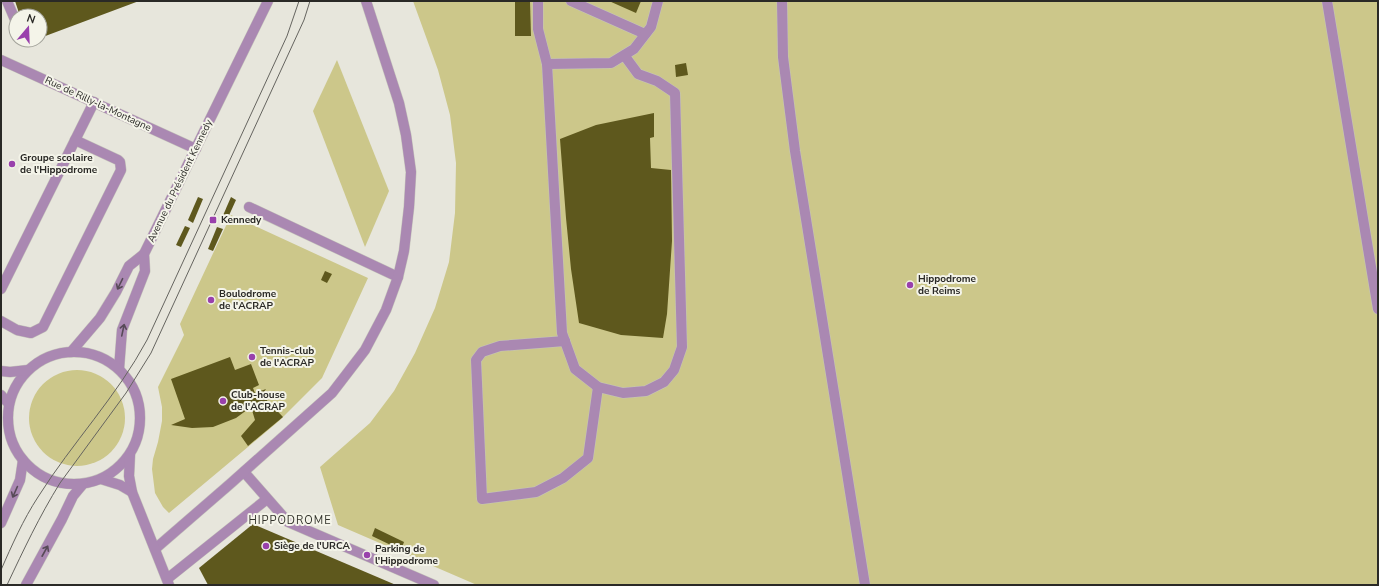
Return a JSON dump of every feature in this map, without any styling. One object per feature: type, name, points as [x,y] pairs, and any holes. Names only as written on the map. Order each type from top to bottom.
[{"type":"street","name":"Avenue du Président Kennedy","points":[[119,369],[122,330],[145,271],[144,254],[268,1]]},
{"type":"street","points":[[155,549],[332,393],[365,350],[386,310],[398,277],[404,251],[411,172],[406,136],[399,103],[366,1]]},
{"type":"street","points":[[538,1],[538,29],[547,64],[562,333],[575,369],[598,387],[623,393],[646,391],[664,382],[674,370],[682,347],[675,93],[657,81],[638,74],[624,55]]},
{"type":"street","points":[[572,1],[646,34]]},
{"type":"street","points":[[547,64],[611,63],[634,49],[646,34],[651,27],[658,1]]},
{"type":"street","points":[[782,1],[783,57],[795,151],[865,585]]},
{"type":"street","points":[[1327,1],[1378,309]]},
{"type":"street","name":"Rue de Rilly-la-Montagne","points":[[1,60],[196,149]]},
{"type":"street","points":[[1,289],[94,102]]},
{"type":"street","points":[[1,321],[17,330],[30,333],[43,327],[121,170],[120,162],[118,160],[75,140]]},
{"type":"street","points":[[250,207],[398,277]]},
{"type":"street","points":[[71,352],[100,318],[130,266],[144,254]]},
{"type":"street","points":[[565,341],[500,346],[482,352],[476,360],[482,499],[536,492],[563,478],[588,458],[598,387]]},
{"type":"street","points":[[71,352],[88,353],[104,359],[119,369],[126,376],[135,391],[141,417],[138,437],[130,455],[117,469],[101,479],[83,484],[68,484],[49,480],[30,468],[15,448],[10,433],[8,419],[9,404],[16,386],[28,370],[48,357],[59,353],[71,352]]},
{"type":"street","points":[[1,371],[10,372],[28,370]]},
{"type":"street","points":[[1,395],[9,404]]},
{"type":"street","points":[[130,455],[129,476],[132,492],[168,582],[267,499]]},
{"type":"street","points":[[1,523],[20,480],[23,460]]},
{"type":"street","points":[[244,472],[288,522],[434,585]]},
{"type":"street","points":[[101,479],[120,485],[132,492]]},
{"type":"street","points":[[26,585],[73,496],[83,484]]},
{"type":"shaded area","name":"Hippodrome de Reims","points":[[413,1],[1378,1],[1378,585],[477,585],[338,525],[320,467],[370,423],[394,391],[415,353],[435,308],[449,262],[455,213],[456,163],[450,115],[438,70]]},
{"type":"shaded area","points":[[337,60],[389,191],[365,247],[313,111]]},
{"type":"shaded area","name":"Tennis-club de l'ACRAP","points":[[231,215],[368,278],[322,378],[279,421],[169,513],[163,507],[155,493],[152,469],[162,421],[162,407],[158,387],[184,335],[180,324]]},
{"type":"shaded area","points":[[77,370],[95,374],[104,378],[111,384],[117,391],[121,400],[125,418],[121,436],[117,445],[111,452],[104,458],[95,462],[77,466],[59,462],[50,458],[43,452],[37,445],[33,436],[29,418],[33,400],[37,391],[43,384],[50,378],[59,374]]},
{"type":"building","points":[[15,1],[139,1],[48,35],[48,8],[17,8]]},
{"type":"building","points":[[515,1],[530,1],[531,36],[515,36]]},
{"type":"building","points":[[609,1],[641,1],[636,13]]},
{"type":"building","points":[[686,63],[688,75],[676,77],[675,65]]},
{"type":"building","points":[[654,113],[654,137],[650,138],[651,168],[671,170],[672,241],[667,314],[663,338],[621,335],[579,323],[571,269],[560,139],[596,125]]},
{"type":"building","points":[[198,197],[203,199],[193,223],[188,220]]},
{"type":"building","points":[[231,197],[236,200],[226,222],[221,220]]},
{"type":"building","points":[[185,226],[190,228],[181,247],[176,245]]},
{"type":"building","points":[[217,227],[223,229],[213,251],[208,249]]},
{"type":"building","points":[[325,271],[332,274],[327,283],[321,280]]},
{"type":"building","name":"Club-house de l'ACRAP","points":[[230,357],[235,370],[251,364],[259,385],[253,388],[255,393],[266,389],[262,395],[283,417],[248,446],[241,436],[255,420],[251,407],[236,418],[213,427],[192,428],[171,425],[185,419],[171,379]]},
{"type":"building","name":"Siège de l'URCA","points":[[253,524],[396,585],[208,585],[199,568]]},
{"type":"building","points":[[375,528],[404,542],[401,550],[372,536]]},
{"type":"tram line","points":[[1,570],[38,497],[51,477],[122,381],[147,340],[287,36],[299,1]]},
{"type":"tram line","points":[[7,585],[38,521],[60,483],[126,393],[151,353],[304,20],[310,1]]},
{"type":"place","name":"Groupe scolaire de l'Hippodrome","points":[[12,164]]},
{"type":"place","name":"Kennedy","points":[[213,220]]},
{"type":"place","name":"Hippodrome de Reims","points":[[910,285]]},
{"type":"place","name":"Boulodrome de l'ACRAP","points":[[211,300]]},
{"type":"place","name":"Tennis-club de l'ACRAP","points":[[252,357]]},
{"type":"place","name":"Club-house de l'ACRAP","points":[[223,401]]},
{"type":"place","name":"Siège de l'URCA","points":[[266,546]]},
{"type":"place","name":"Parking de l'Hippodrome","points":[[367,555]]},
{"type":"district","name":"HIPPODROME","points":[[290,520]]}]
